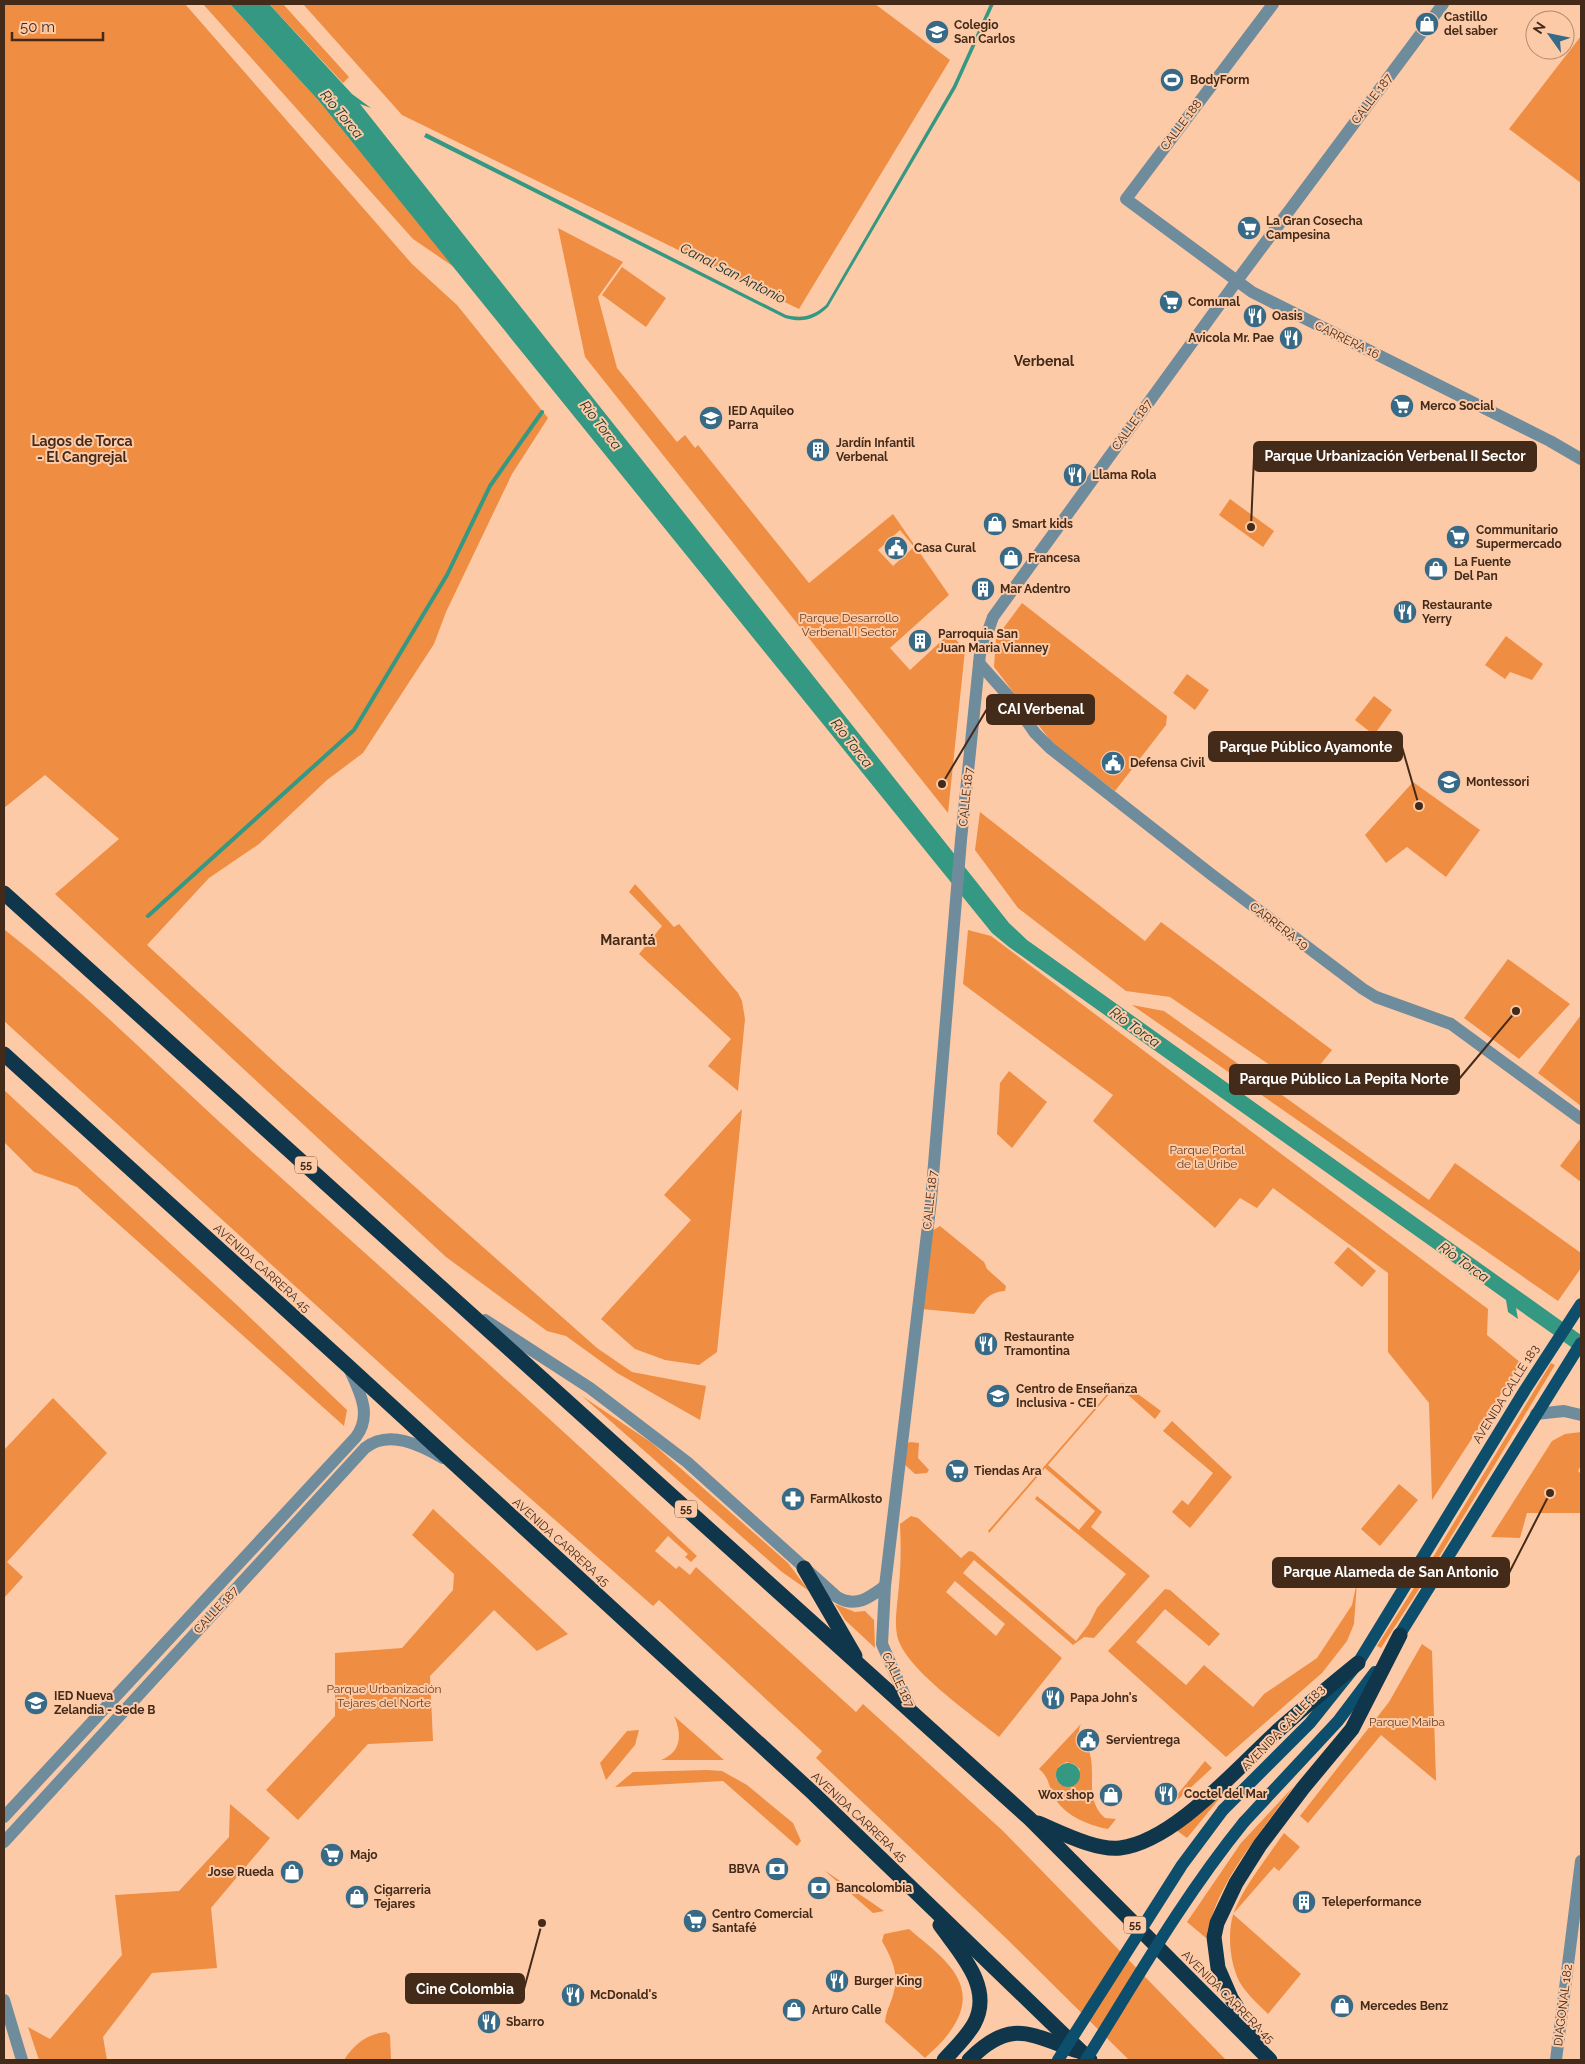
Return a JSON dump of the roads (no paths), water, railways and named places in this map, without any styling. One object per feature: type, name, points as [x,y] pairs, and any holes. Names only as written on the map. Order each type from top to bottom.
[{"type":"highway","name":"AVENIDA CARRERA 45","points":[[4,893],[1030,1819],[1271,2060]]},
{"type":"highway","name":"AVENIDA CARRERA 45","points":[[4,1054],[738,1724],[916,1891],[1086,2058]]},
{"type":"highway","points":[[804,1568],[862,1668]]},
{"type":"highway","points":[[1271,2060],[1223,1983],[1215,1951],[1214,1937],[1217,1923],[1236,1883],[1260,1845],[1303,1788],[1352,1729],[1400,1634]]},
{"type":"highway","points":[[1030,1819],[1068,1836],[1104,1846],[1118,1848],[1146,1841],[1177,1823],[1283,1726],[1358,1663]]},
{"type":"highway","points":[[916,1891],[972,1970],[979,1993],[980,2006],[973,2026],[944,2060]]},
{"type":"highway","points":[[969,2060],[986,2044],[1008,2033],[1022,2033],[1086,2058]]},
{"type":"main road","name":"AVENIDA CALLE 183","points":[[1058,2060],[1182,1865],[1223,1810],[1310,1723],[1358,1663],[1551,1349],[1580,1306]]},
{"type":"main road","points":[[1086,2058],[1180,1910],[1216,1858],[1244,1822],[1338,1721],[1400,1634],[1581,1343]]},
{"type":"street","name":"CALLE 188","points":[[1126,199],[1273,4]]},
{"type":"street","name":"CALLE 187","points":[[914,1714],[884,1651],[881,1633],[931,1200],[956,895],[976,697],[984,638],[993,617],[1236,282],[1443,4]]},
{"type":"street","name":"CARRERA 16","points":[[1126,199],[1236,282],[1292,313],[1550,440],[1581,459]]},
{"type":"street","name":"CARRERA 19","points":[[980,663],[1005,692],[1035,733],[1050,748],[1212,876],[1363,989],[1376,997],[1451,1024],[1581,1119]]},
{"type":"street","points":[[976,697],[982,690],[989,687],[1005,692]]},
{"type":"street","name":"AVENIDA CARRERA 45","points":[[459,1304],[590,1388],[646,1430],[687,1462],[804,1568]]},
{"type":"street","name":"CALLE 187","points":[[4,1817],[356,1437],[364,1424],[365,1415],[361,1395],[348,1366]]},
{"type":"street","points":[[1536,1414],[1564,1411],[1581,1415]]},
{"type":"street","name":"CALLE 187","points":[[4,1842],[365,1448],[377,1441],[395,1439],[423,1447],[451,1463]]},
{"type":"street","points":[[804,1568],[844,1601],[859,1602],[885,1586]]},
{"type":"street","name":"DIAGONAL 182","points":[[1556,2060],[1581,1861]]},
{"type":"street","points":[[4,2000],[22,2060]]},
{"type":"water","name":"Río Torca","points":[[230,4],[269,4],[352,94],[371,108],[360,104],[1009,923],[1027,940],[1581,1335],[1581,1354],[1516,1308],[1518,1319],[1508,1312],[1506,1300],[1009,947],[992,933],[319,101]]},
{"type":"water","points":[[990,4],[994,4],[956,88],[828,307],[813,318],[797,320],[785,318],[424,137],[426,133],[786,315],[808,316],[826,305],[953,86]]},
{"type":"water","points":[[1068,1763],[1077,1766],[1080,1775],[1077,1784],[1068,1787],[1059,1784],[1056,1775],[1059,1766]]},
{"type":"waterway","points":[[148,916],[354,730],[447,575],[490,486],[542,412]]},
{"type":"place","name":"Castillo del saber","points":[[1427,24]]},
{"type":"place","name":"Colegio San Carlos","points":[[937,32]]},
{"type":"place","name":"BodyForm","points":[[1172,80]]},
{"type":"place","name":"La Gran Cosecha Campesina","points":[[1249,228]]},
{"type":"place","name":"Comunal","points":[[1171,302]]},
{"type":"place","name":"Oasis","points":[[1255,316]]},
{"type":"place","name":"Avicola Mr. Pae","points":[[1291,338]]},
{"type":"place","name":"Merco Social","points":[[1402,406]]},
{"type":"place","name":"IED Aquileo Parra","points":[[711,418]]},
{"type":"place","name":"Jardín Infantil Verbenal","points":[[818,450]]},
{"type":"place","name":"Llama Rola","points":[[1075,475]]},
{"type":"place","name":"Smart kids","points":[[995,524]]},
{"type":"place","name":"Parque Urbanización Verbenal II Sector","points":[[1251,527]]},
{"type":"place","name":"Communitario Supermercado","points":[[1458,537]]},
{"type":"place","name":"Casa Cural","points":[[896,548]]},
{"type":"place","name":"Francesa","points":[[1011,558]]},
{"type":"place","name":"La Fuente Del Pan","points":[[1436,569]]},
{"type":"place","name":"Mar Adentro","points":[[983,589]]},
{"type":"place","name":"Restaurante Yerry","points":[[1405,612]]},
{"type":"place","name":"Parroquia San Juan Maria Vianney","points":[[920,641]]},
{"type":"place","name":"Defensa Civil","points":[[1113,763]]},
{"type":"place","name":"Montessori","points":[[1449,782]]},
{"type":"place","name":"CAI Verbenal","points":[[942,784]]},
{"type":"place","name":"Parque Público Ayamonte","points":[[1419,806]]},
{"type":"place","name":"Parque Público La Pepita Norte","points":[[1516,1011]]},
{"type":"place","name":"Restaurante Tramontina","points":[[986,1344]]},
{"type":"place","name":"Centro de Enseñanza Inclusiva - CEI","points":[[998,1396]]},
{"type":"place","name":"Tiendas Ara","points":[[957,1471]]},
{"type":"place","name":"Parque Alameda de San Antonio","points":[[1550,1493]]},
{"type":"place","name":"FarmAlkosto","points":[[793,1499]]},
{"type":"place","name":"Papa John's","points":[[1053,1698]]},
{"type":"place","name":"IED Nueva Zelandia - Sede B","points":[[36,1703]]},
{"type":"place","name":"Servientrega","points":[[1088,1740]]},
{"type":"place","name":"Coctel del Mar","points":[[1166,1794]]},
{"type":"place","name":"Wox shop","points":[[1111,1795]]},
{"type":"place","name":"Majo","points":[[332,1855]]},
{"type":"place","name":"BBVA","points":[[777,1869]]},
{"type":"place","name":"Jose Rueda","points":[[292,1872]]},
{"type":"place","name":"Bancolombia","points":[[819,1888]]},
{"type":"place","name":"Cigarreria Tejares","points":[[357,1897]]},
{"type":"place","name":"Teleperformance","points":[[1304,1902]]},
{"type":"place","name":"Centro Comercial Santafé","points":[[695,1921]]},
{"type":"place","name":"Cine Colombia","points":[[542,1923]]},
{"type":"place","name":"Burger King","points":[[837,1981]]},
{"type":"place","name":"McDonald's","points":[[573,1995]]},
{"type":"place","name":"Mercedes Benz","points":[[1342,2006]]},
{"type":"place","name":"Arturo Calle","points":[[794,2010]]},
{"type":"place","name":"Sbarro","points":[[489,2022]]},
{"type":"district","name":"Verbenal","points":[[1044,361]]},
{"type":"district","name":"Lagos de Torca - El Cangrejal","points":[[82,450]]},
{"type":"district","name":"Marantá","points":[[628,940]]},
{"type":"water label","name":"Canal San Antonio","points":[[733,273]]},
{"type":"park label","name":"Parque Desarrollo Verbenal I Sector","points":[[849,625]]},
{"type":"park label","name":"Parque Portal de la Uribe","points":[[1207,1157]]},
{"type":"park label","name":"Parque Urbanización Tejares del Norte","points":[[384,1696]]},
{"type":"park label","name":"Parque Maiba","points":[[1407,1722]]}]
